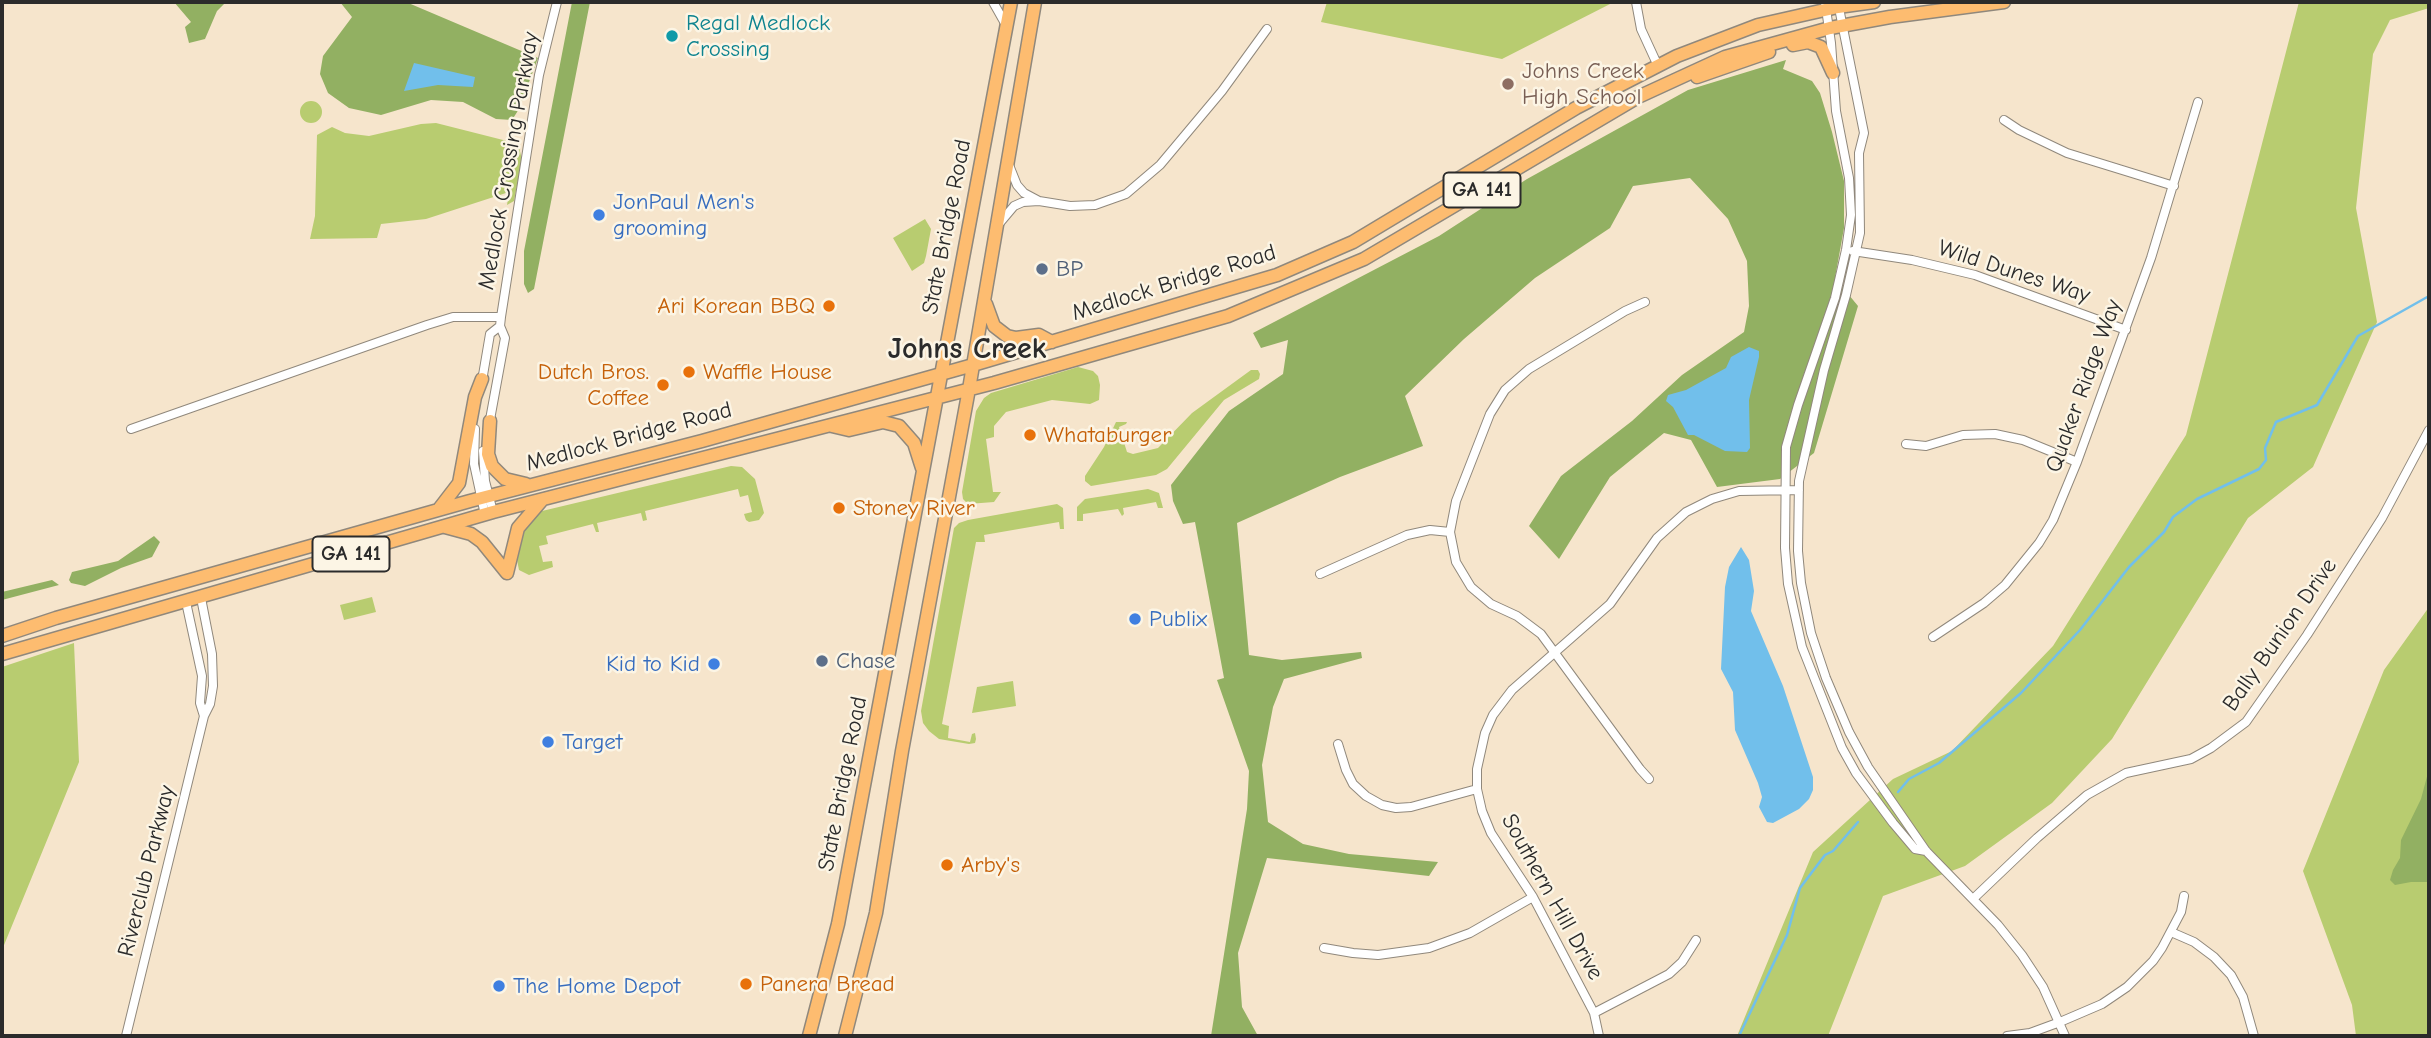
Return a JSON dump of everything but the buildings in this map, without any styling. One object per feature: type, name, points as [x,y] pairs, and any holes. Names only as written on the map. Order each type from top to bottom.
[{"type":"highway","name":"State Bridge Road","points":[[809,1036],[838,924],[1011,2]]},
{"type":"highway","name":"State Bridge Road","points":[[845,1036],[876,913],[902,751],[969,389],[1035,2]]},
{"type":"highway","name":"Medlock Bridge Road","points":[[2,636],[56,618],[485,497],[702,441],[973,365],[1277,275],[1353,242],[1576,108],[1677,57],[1758,25],[1832,5],[1874,2]]},
{"type":"highway","name":"Medlock Bridge Road","points":[[2,654],[489,514],[969,389],[1227,316],[1364,259],[1638,97],[1725,57],[1836,27],[2004,2]]},
{"type":"highway","name":"Medlock Bridge Road","points":[[1673,80],[1682,81],[1702,76],[1775,50],[1808,42],[1821,47],[1833,73]]},
{"type":"highway","points":[[984,299],[990,320],[999,331],[1016,338],[1039,335],[1052,342]]},
{"type":"highway","points":[[439,510],[459,483],[475,397],[482,379]]},
{"type":"highway","points":[[490,421],[488,454],[492,466],[505,479],[533,485]]},
{"type":"highway","points":[[828,425],[849,430],[883,422],[898,426],[914,443],[923,471]]},
{"type":"highway","points":[[443,527],[471,534],[488,548],[507,573],[518,528],[542,500]]},
{"type":"street","name":"Medlock Crossing Parkway","points":[[485,497],[483,452],[505,338],[500,322],[539,75],[557,2]]},
{"type":"street","points":[[993,2],[1006,26]]},
{"type":"street","points":[[1636,2],[1641,29],[1658,66]]},
{"type":"street","points":[[1832,5],[1864,133],[1859,153],[1860,233],[1851,251],[1786,447],[1788,584],[1802,647],[1842,748],[1856,773],[1915,849],[1926,851]]},
{"type":"street","points":[[1832,5],[1836,27],[1833,73],[1836,111],[1849,178],[1851,251],[1846,295],[1806,443],[1798,490],[1798,551],[1811,633],[1825,678],[1849,732],[1868,766],[1926,851],[2022,955],[2043,987],[2065,1036]]},
{"type":"street","points":[[997,227],[1014,206],[1023,202],[1095,205],[1126,194],[1160,165],[1222,91],[1267,29]]},
{"type":"street","name":"Quaker Ridge Way","points":[[1933,637],[1984,603],[2023,565],[2053,520],[2126,330],[2174,186],[2198,102]]},
{"type":"street","points":[[2004,120],[2067,153],[2174,186]]},
{"type":"street","points":[[1008,163],[1017,185],[1040,201]]},
{"type":"street","name":"Wild Dunes Way","points":[[1851,251],[1912,260],[1975,275],[2126,330]]},
{"type":"street","points":[[1645,302],[1625,311],[1529,369],[1505,390],[1490,414],[1461,488],[1450,532],[1456,562],[1471,587],[1491,604],[1530,624],[1555,653],[1649,779]]},
{"type":"street","points":[[131,429],[453,317],[500,322]]},
{"type":"street","name":"Medlock Crossing Parkway","points":[[489,514],[474,464],[473,448],[490,334],[500,322]]},
{"type":"street","name":"Bally Bunion Drive","points":[[1973,899],[2087,795],[2126,773],[2191,758],[2211,748],[2246,722],[2307,635],[2382,518],[2429,430]]},
{"type":"street","points":[[1906,444],[1926,446],[1963,435],[1996,434],[2023,440],[2077,462]]},
{"type":"street","name":"Southern Hill Drive","points":[[1599,1036],[1594,1013],[1533,897],[1491,833],[1477,789],[1479,752],[1493,715],[1512,690],[1610,604],[1657,538],[1686,512],[1712,499],[1739,491],[1798,490]]},
{"type":"street","points":[[1320,574],[1407,535],[1430,530],[1450,532]]},
{"type":"street","name":"Riverclub Parkway","points":[[127,1036],[214,678],[201,598]]},
{"type":"street","name":"Riverclub Parkway","points":[[186,602],[202,676],[200,703],[204,716]]},
{"type":"street","points":[[1338,744],[1353,783],[1366,796],[1382,805],[1411,807],[1477,789]]},
{"type":"street","points":[[2007,1036],[2030,1033],[2060,1022],[2102,1004],[2127,987],[2153,961],[2171,932],[2184,896]]},
{"type":"street","points":[[1324,948],[1378,955],[1429,948],[1470,933],[1533,897]]},
{"type":"street","points":[[2171,932],[2194,942],[2214,957],[2231,975],[2243,997],[2254,1036]]},
{"type":"street","points":[[1594,1013],[1669,974],[1682,962],[1696,940]]},
{"type":"green space","points":[[174,2],[226,2],[217,11],[205,39],[189,43],[185,27],[191,22]]},
{"type":"green space","points":[[340,2],[406,2],[538,58],[519,109],[512,120],[496,119],[463,102],[431,100],[381,115],[349,108],[328,93],[320,74],[323,56],[352,17]]},
{"type":"green space","points":[[572,2],[590,2],[534,289],[528,293],[524,284],[524,251]]},
{"type":"green space","points":[[1327,2],[1614,2],[1502,59],[1321,22]]},
{"type":"green space","points":[[2299,2],[2429,2],[2429,8],[2390,20],[2373,54],[2356,208],[2377,322],[2313,467],[2248,518],[2112,739],[2052,803],[1965,866],[1883,896],[1828,1036],[1737,1036],[1813,852],[1893,779],[1952,751],[2053,646],[2186,435]]},
{"type":"green space","points":[[1786,60],[1783,69],[1812,81],[1820,93],[1832,132],[1844,181],[1844,228],[1835,278],[1858,306],[1814,453],[1780,479],[1717,487],[1691,440],[1664,433],[1610,477],[1559,559],[1529,526],[1561,476],[1632,421],[1682,375],[1744,332],[1749,306],[1747,261],[1728,219],[1690,178],[1633,186],[1610,228],[1535,278],[1464,339],[1405,396],[1423,446],[1340,477],[1237,523],[1249,655],[1282,660],[1361,652],[1362,658],[1284,679],[1273,707],[1262,765],[1268,822],[1303,844],[1349,854],[1438,862],[1429,876],[1267,858],[1238,953],[1242,1007],[1258,1036],[1211,1036],[1247,809],[1249,771],[1217,680],[1224,678],[1195,522],[1183,524],[1173,501],[1171,485],[1229,411],[1283,374],[1288,340],[1261,348],[1253,333],[1439,236],[1527,179],[1688,90]]},
{"type":"green space","points":[[311,101],[319,104],[322,112],[319,120],[311,123],[303,120],[300,112],[303,104]]},
{"type":"green space","points":[[436,123],[511,142],[519,147],[522,160],[514,201],[507,205],[509,192],[426,219],[381,224],[377,238],[310,239],[315,216],[317,135],[332,127],[345,133],[369,136]]},
{"type":"green space","points":[[925,219],[931,229],[926,256],[924,263],[912,271],[893,238]]},
{"type":"green space","points":[[1078,367],[1093,371],[1098,376],[1099,400],[1090,404],[1052,400],[1006,412],[994,426],[994,437],[986,439],[993,492],[1001,492],[994,502],[968,504],[963,499],[962,492],[976,411],[984,398],[991,393]]},
{"type":"green space","points":[[1251,370],[1258,370],[1259,379],[1224,400],[1167,469],[1156,475],[1091,486],[1085,481],[1085,476],[1116,422],[1127,422],[1119,427],[1127,452],[1133,454],[1158,448],[1192,413]]},
{"type":"green space","points":[[731,466],[742,467],[755,479],[764,513],[759,520],[746,520],[744,514],[752,512],[748,495],[740,497],[738,489],[645,511],[647,520],[643,521],[641,513],[597,523],[599,532],[596,532],[593,524],[546,536],[548,544],[539,546],[543,562],[552,561],[553,567],[529,575],[519,570],[517,560],[522,527],[542,511]]},
{"type":"green space","points":[[1148,489],[1159,493],[1163,508],[1158,508],[1156,502],[1123,508],[1122,516],[1118,509],[1083,514],[1083,521],[1077,521],[1077,507],[1085,499]]},
{"type":"green space","points":[[1057,504],[1063,508],[1064,529],[1060,529],[1059,522],[984,535],[985,542],[976,542],[942,724],[949,726],[948,738],[970,742],[972,734],[975,733],[976,739],[975,743],[969,744],[939,739],[923,723],[921,711],[954,528],[968,520]]},
{"type":"green space","points":[[154,536],[160,542],[152,557],[121,568],[85,586],[71,583],[69,580],[72,572],[118,561]]},
{"type":"green space","points":[[52,580],[59,585],[2,600],[2,592]]},
{"type":"green space","points":[[372,597],[376,612],[344,620],[340,605]]},
{"type":"green space","points":[[2429,607],[2429,1036],[2356,1036],[2352,1005],[2303,871],[2384,670]]},
{"type":"green space","points":[[74,643],[79,762],[2,950],[2,667]]},
{"type":"green space","points":[[1013,681],[1016,706],[972,713],[977,687]]},
{"type":"green space","points":[[2429,769],[2429,882],[2395,885],[2390,880],[2400,858],[2401,840],[2421,799]]},
{"type":"water","points":[[414,63],[475,77],[473,87],[438,85],[404,91]]},
{"type":"water","points":[[1749,347],[1759,351],[1749,400],[1750,448],[1747,452],[1725,451],[1694,435],[1688,435],[1673,407],[1666,401],[1668,395],[1686,390],[1726,368],[1731,357]]},
{"type":"water","points":[[1741,547],[1749,560],[1754,591],[1751,611],[1783,686],[1813,777],[1813,790],[1809,799],[1799,809],[1773,823],[1767,822],[1759,807],[1762,797],[1735,730],[1733,692],[1721,669],[1725,587],[1729,567]]},
{"type":"waterway","points":[[1898,792],[1909,779],[1939,763],[2021,693],[2080,630],[2129,567],[2164,532],[2173,517],[2197,499],[2259,469],[2266,460],[2265,448],[2276,422],[2317,405],[2358,336],[2429,296]]},
{"type":"waterway","points":[[1739,1036],[1787,935],[1800,888],[1825,855],[1833,851],[1858,822]]},
{"type":"place","name":"Regal Medlock Crossing","points":[[672,36]]},
{"type":"place","name":"Johns Creek High School","points":[[1508,84]]},
{"type":"place","name":"JonPaul Men's grooming","points":[[599,215]]},
{"type":"place","name":"BP","points":[[1042,269]]},
{"type":"place","name":"Ari Korean BBQ","points":[[829,306]]},
{"type":"place","name":"Waffle House","points":[[689,372]]},
{"type":"place","name":"Dutch Bros. Coffee","points":[[663,385]]},
{"type":"place","name":"Whataburger","points":[[1030,435]]},
{"type":"place","name":"Stoney River","points":[[839,508]]},
{"type":"place","name":"Publix","points":[[1135,619]]},
{"type":"place","name":"Chase","points":[[822,661]]},
{"type":"place","name":"Kid to Kid","points":[[714,664]]},
{"type":"place","name":"Target","points":[[548,742]]},
{"type":"place","name":"Arby's","points":[[947,865]]},
{"type":"place","name":"Panera Bread","points":[[746,984]]},
{"type":"place","name":"The Home Depot","points":[[499,986]]},
{"type":"district","name":"Johns Creek","points":[[967,350]]}]
